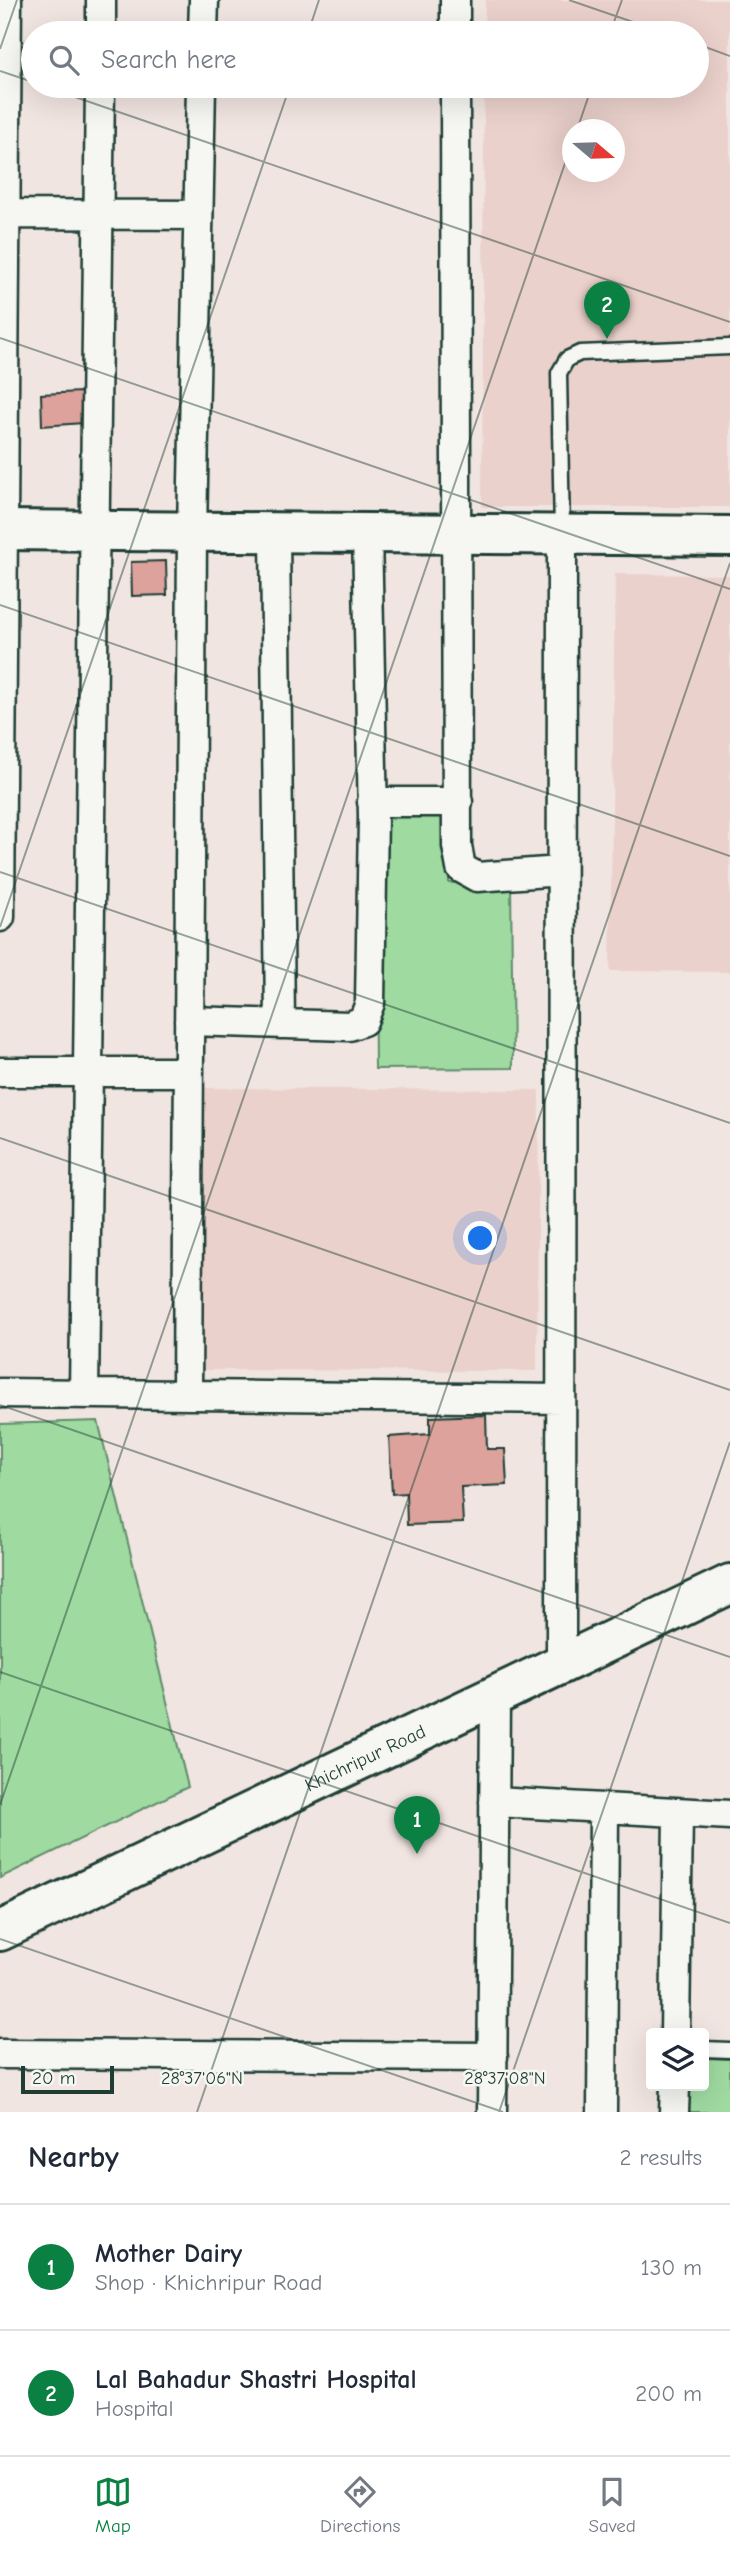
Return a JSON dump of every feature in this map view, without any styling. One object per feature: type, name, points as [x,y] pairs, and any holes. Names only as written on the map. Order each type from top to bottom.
[{"type":"main road","points":[[1,530],[730,537]]},
{"type":"main road","name":"Khichripur Road","points":[[0,1931],[730,1584]]},
{"type":"street","points":[[101,0],[101,21]]},
{"type":"street","points":[[203,21],[204,0]]},
{"type":"street","points":[[455,0],[455,21]]},
{"type":"street","points":[[0,917],[4,7]]},
{"type":"street","points":[[84,1394],[100,98]]},
{"type":"street","points":[[187,1395],[192,532],[201,98]]},
{"type":"street","points":[[455,98],[457,846],[461,868],[477,877],[561,871]]},
{"type":"street","points":[[3,214],[197,215]]},
{"type":"street","points":[[275,532],[279,1024]]},
{"type":"street","points":[[189,1021],[349,1026],[363,1021],[370,1003],[372,802],[368,533]]},
{"type":"street","points":[[561,1666],[562,534]]},
{"type":"street","points":[[372,802],[458,802]]},
{"type":"street","points":[[0,1072],[189,1072]]},
{"type":"street","points":[[0,1393],[561,1399]]},
{"type":"street","points":[[492,2112],[495,1698]]},
{"type":"street","points":[[494,1802],[730,1815]]},
{"type":"street","points":[[602,2112],[604,1810]]},
{"type":"street","points":[[675,2028],[678,1814]]},
{"type":"street","points":[[0,2054],[493,2057]]},
{"type":"street","points":[[674,2112],[675,2091]]},
{"type":"lane","points":[[562,534],[559,373],[567,359],[580,353],[730,347]]},
{"type":"lane","points":[[709,2049],[730,2050]]},
{"type":"shaded area","points":[[485,0],[730,0],[730,507],[482,507],[484,98],[709,98],[709,21],[484,21]]},
{"type":"shaded area","points":[[615,574],[730,575],[730,972],[610,971]]},
{"type":"shaded area","points":[[202,1088],[539,1090],[537,1371],[201,1370]]},
{"type":"green space","points":[[448,815],[449,883],[511,882],[513,1068],[375,1069],[373,816]]},
{"type":"green space","points":[[98,1421],[188,1787],[0,1878],[0,1424]]},
{"type":"green space","points":[[709,2058],[730,2059],[730,2112],[686,2112],[686,2091],[709,2091]]},
{"type":"building","points":[[81,392],[83,423],[42,426],[41,394]]},
{"type":"building","points":[[166,561],[167,595],[132,596],[131,562]]},
{"type":"building","points":[[486,1415],[487,1449],[505,1449],[507,1485],[461,1487],[463,1523],[407,1525],[406,1493],[392,1494],[389,1437],[430,1434],[430,1417]]},
{"type":"place","name":"Lal Bahadur Shastri Hospital","points":[[607,339]]},
{"type":"place","name":"Mother Dairy","points":[[417,1854]]}]
